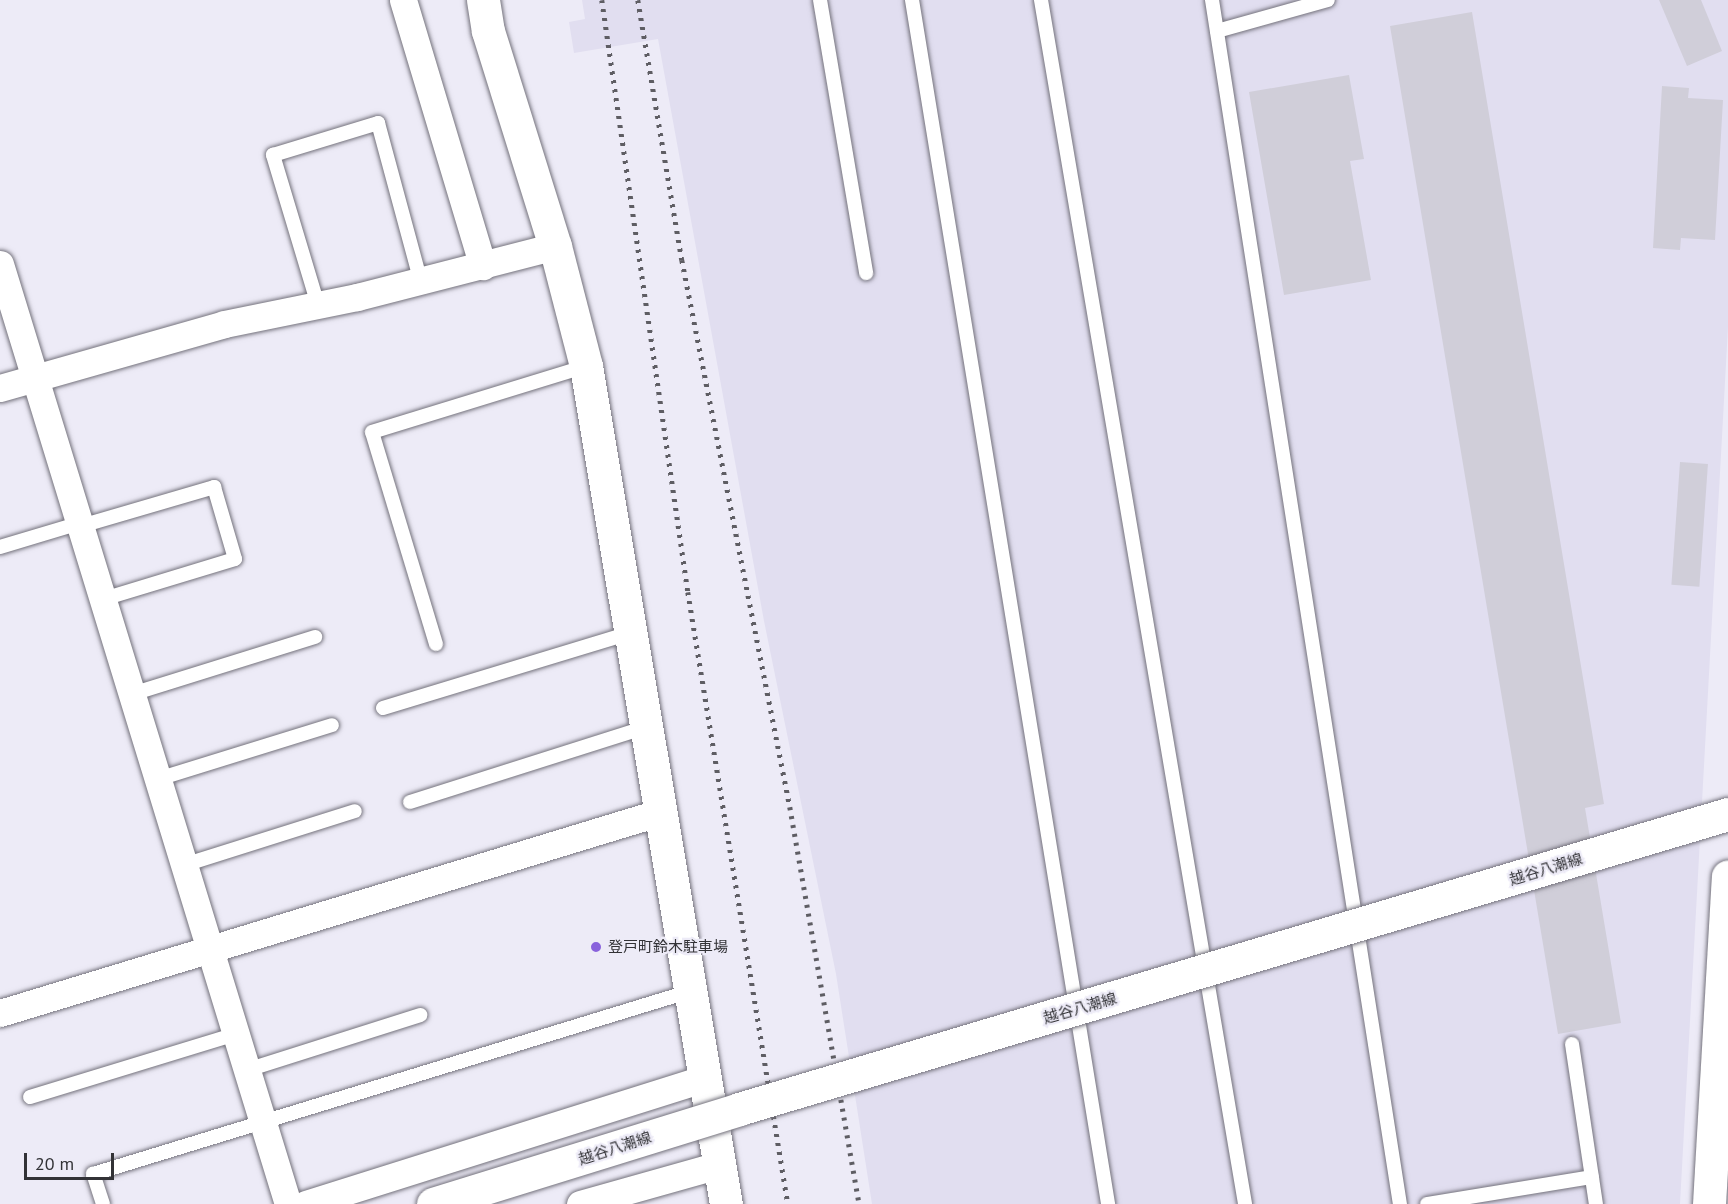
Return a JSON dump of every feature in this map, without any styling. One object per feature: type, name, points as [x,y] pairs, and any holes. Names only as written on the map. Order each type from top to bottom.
[{"type":"street","points":[[403,0],[483,266]]},
{"type":"street","points":[[483,0],[488,31],[555,246],[586,366],[726,1204]]},
{"type":"street","points":[[0,388],[225,324],[318,305],[420,279],[483,266],[555,246]]},
{"type":"street","points":[[0,264],[288,1204]]},
{"type":"street","points":[[0,1013],[661,812]]},
{"type":"street","name":"越谷八潮線","points":[[433,1204],[739,1109],[1728,814]]},
{"type":"street","points":[[1709,1204],[1728,877]]},
{"type":"street","points":[[306,1204],[705,1078]]},
{"type":"street","points":[[580,1204],[719,1166]]},
{"type":"lane","points":[[820,0],[866,273]]},
{"type":"lane","points":[[912,0],[1108,1204]]},
{"type":"lane","points":[[1041,0],[1245,1204]]},
{"type":"lane","points":[[1212,0],[1400,1204]]},
{"type":"lane","points":[[1217,31],[1328,0]]},
{"type":"lane","points":[[318,305],[273,155],[378,123],[420,279]]},
{"type":"lane","points":[[436,644],[372,432],[586,366]]},
{"type":"lane","points":[[0,547],[214,487],[235,559],[103,599]]},
{"type":"lane","points":[[383,708],[630,633]]},
{"type":"lane","points":[[132,694],[315,637]]},
{"type":"lane","points":[[158,780],[332,725]]},
{"type":"lane","points":[[410,802],[646,727]]},
{"type":"lane","points":[[184,865],[355,811]]},
{"type":"lane","points":[[103,1204],[93,1174],[692,992]]},
{"type":"lane","points":[[247,1070],[420,1016]]},
{"type":"lane","points":[[30,1097],[236,1034]]},
{"type":"lane","points":[[1572,1044],[1596,1204]]},
{"type":"lane","points":[[1427,1204],[1592,1177]]},
{"type":"shaded area","points":[[582,0],[1728,0],[1728,327],[1680,1204],[872,1204],[836,974],[764,621],[658,39],[574,53],[569,22],[585,19]]},
{"type":"building","points":[[1659,0],[1701,0],[1722,51],[1687,66]]},
{"type":"building","points":[[1472,12],[1604,804],[1585,808],[1621,1023],[1558,1034],[1390,26]]},
{"type":"building","points":[[1349,75],[1364,159],[1350,161],[1371,280],[1284,295],[1249,92]]},
{"type":"building","points":[[1662,86],[1689,88],[1688,98],[1723,100],[1715,240],[1681,238],[1680,250],[1653,248]]},
{"type":"building","points":[[1680,462],[1708,464],[1699,587],[1671,585]]},
{"type":"railway","points":[[602,0],[688,592],[788,1204]]},
{"type":"railway","points":[[638,0],[682,260],[790,807],[859,1204]]},
{"type":"place","name":"登戸町鈴木駐車場","points":[[596,947]]}]
